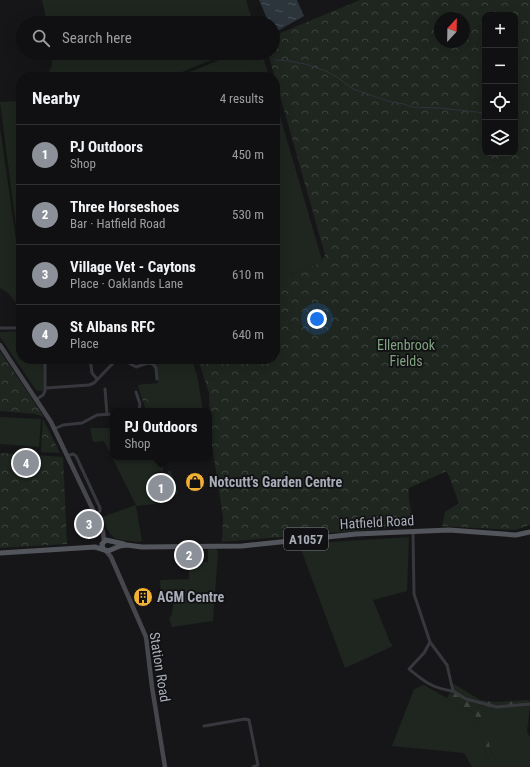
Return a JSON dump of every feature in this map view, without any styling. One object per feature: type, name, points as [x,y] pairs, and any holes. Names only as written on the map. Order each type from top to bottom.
[{"type":"main road","name":"Hatfield Road","points":[[111,540],[127,545],[142,547],[242,546],[356,534],[449,530],[516,535],[530,532]]},
{"type":"main road","points":[[111,540],[114,544],[108,549],[102,546],[103,542],[111,540]]},
{"type":"main road","name":"Hatfield Road","points":[[95,547],[103,542]]},
{"type":"main road","name":"Hatfield Road","points":[[0,553],[95,547],[108,549],[127,545]]},
{"type":"street","points":[[0,328],[16,328]]},
{"type":"street","points":[[0,345],[37,399],[54,429],[103,532],[111,540]]},
{"type":"street","points":[[37,399],[44,394],[46,388],[45,364]]},
{"type":"street","points":[[91,364],[92,373],[97,379]]},
{"type":"street","points":[[46,388],[86,386],[97,379],[112,364]]},
{"type":"street","points":[[131,364],[136,367],[145,364]]},
{"type":"street","points":[[153,364],[156,368],[157,379]]},
{"type":"street","points":[[105,389],[106,414]]},
{"type":"street","points":[[136,392],[140,408]]},
{"type":"street","points":[[54,429],[63,425],[84,422],[97,415],[110,414]]},
{"type":"street","points":[[67,456],[73,454],[76,456],[100,509],[95,514]]},
{"type":"street","points":[[103,532],[103,542]]},
{"type":"street","points":[[413,532],[414,594],[430,642],[447,665],[452,691]]},
{"type":"street","name":"Station Road","points":[[108,549],[146,637],[152,687],[165,765]]},
{"type":"street","points":[[430,642],[424,653],[409,670],[424,682],[439,689],[452,691],[466,699],[496,707],[530,704]]},
{"type":"street","points":[[204,726],[245,719],[249,720],[258,765],[253,767]]},
{"type":"green space","points":[[42,0],[246,0],[251,16],[45,16]]},
{"type":"green space","name":"Ellenbrook Fields","points":[[360,0],[530,0],[530,525],[515,530],[442,526],[445,512],[459,503],[447,471],[409,488],[413,526],[222,542],[223,517],[212,446],[212,408],[210,408],[209,393],[200,364],[280,364],[280,279],[320,263],[325,255],[280,96],[280,72],[273,72],[270,60],[280,60],[280,33]]},
{"type":"green space","points":[[52,60],[211,60],[182,72],[49,72]]},
{"type":"green space","points":[[220,60],[264,60],[268,72],[190,72]]},
{"type":"green space","points":[[16,101],[16,225],[0,102]]},
{"type":"green space","points":[[280,116],[322,260],[320,263],[280,279]]},
{"type":"green space","points":[[0,128],[16,240],[16,302],[8,293],[0,288]]},
{"type":"green space","points":[[16,331],[16,361],[0,337],[0,332]]},
{"type":"green space","points":[[0,351],[44,417],[35,414],[0,411]]},
{"type":"green space","points":[[18,364],[44,364],[43,391],[36,390]]},
{"type":"green space","points":[[154,364],[193,364],[198,380],[203,408],[145,408],[138,385],[158,383]]},
{"type":"green space","points":[[147,384],[149,389],[147,394],[148,402],[143,402],[138,385]]},
{"type":"green space","points":[[0,417],[41,419],[39,447],[0,444]]},
{"type":"green space","points":[[43,419],[60,453],[41,452]]},
{"type":"green space","points":[[90,428],[110,428],[110,453],[104,441],[93,442]]},
{"type":"green space","points":[[0,453],[63,457],[67,544],[0,548]]},
{"type":"green space","points":[[114,460],[163,460],[163,471],[155,472],[155,504],[136,506],[142,541],[139,542],[114,538],[108,531],[102,517],[136,505]]},
{"type":"green space","points":[[168,471],[171,471],[178,494],[168,492]]},
{"type":"green space","points":[[409,537],[407,591],[373,600],[393,646],[345,668],[299,544]]},
{"type":"green space","points":[[208,549],[216,549],[218,552],[213,621],[172,627],[169,618],[172,615],[174,596],[179,595],[179,590],[169,590],[169,593],[165,593],[163,603],[161,598],[160,580],[189,579],[189,567],[191,564],[196,564],[197,562],[208,562]]},
{"type":"green space","points":[[454,684],[480,700],[495,702],[529,700],[530,705],[496,708],[480,705],[492,756],[503,767],[496,767],[487,757],[475,714],[447,698]]},
{"type":"green space","points":[[424,685],[475,714],[487,757],[496,767],[472,767],[464,753],[392,746],[414,689]]},
{"type":"green space","points":[[480,705],[496,708],[530,705],[527,732],[530,737],[530,767],[503,767],[492,756]]},
{"type":"water","points":[[259,0],[297,0],[304,16],[280,30],[280,16],[266,16]]},
{"type":"waterway","points":[[275,60],[305,64],[326,71],[353,89],[391,102],[412,107],[440,108],[482,113]]},
{"type":"place","name":"St Albans RFC","points":[[26,463]]},
{"type":"place","name":"Notcutt's Garden Centre","points":[[195,482]]},
{"type":"place","name":"PJ Outdoors","points":[[161,488]]},
{"type":"place","name":"Village Vet - Caytons","points":[[89,524]]},
{"type":"place","name":"Three Horseshoes","points":[[189,555]]},
{"type":"place","name":"AGM Centre","points":[[143,597]]}]
